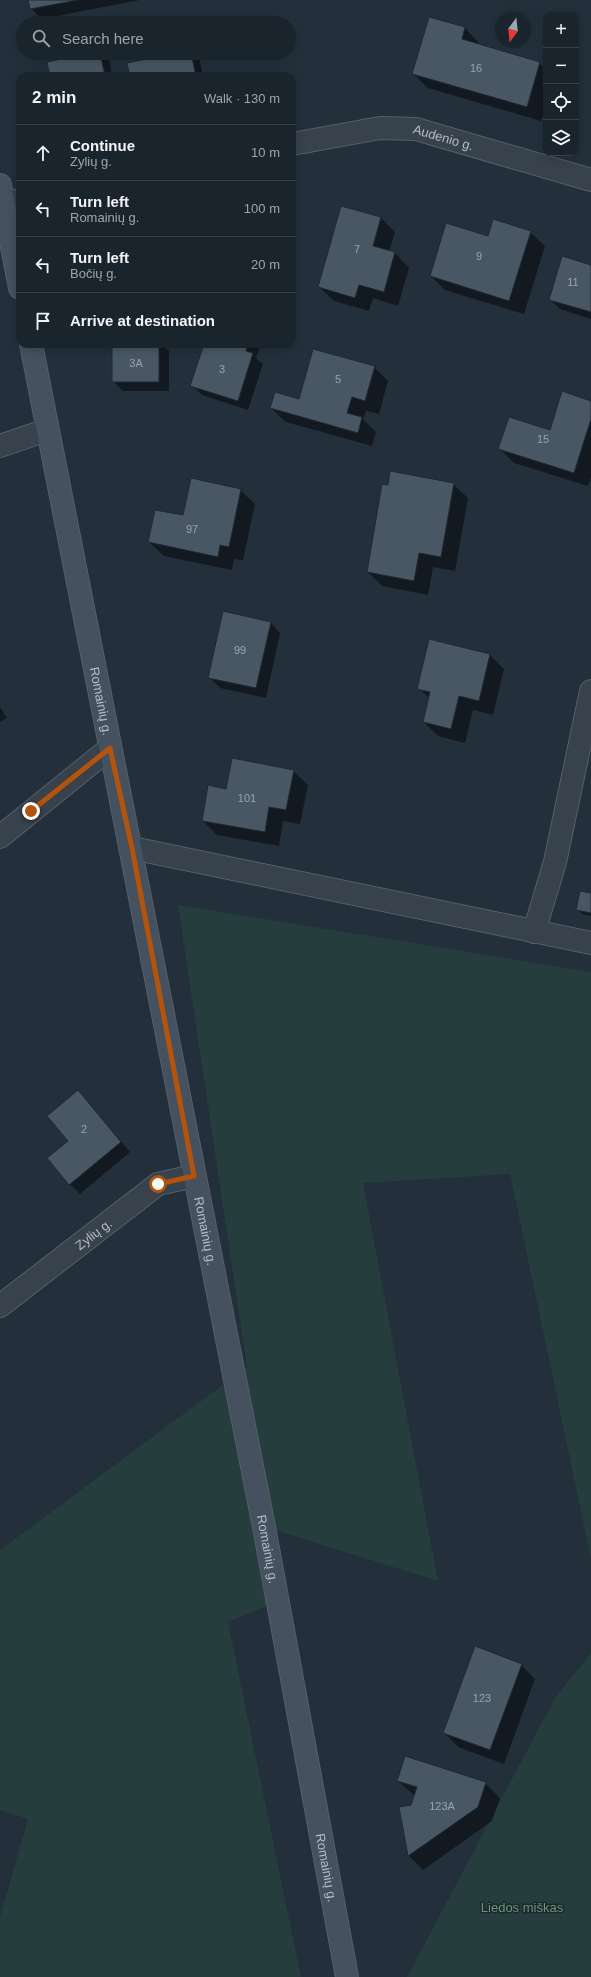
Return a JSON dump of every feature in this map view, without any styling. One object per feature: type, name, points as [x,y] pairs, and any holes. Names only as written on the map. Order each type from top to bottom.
[{"type":"main road","points":[[8,196],[16,257]]},
{"type":"main road","name":"Romainių g.","points":[[32,348],[110,748],[132,848],[194,1176],[264,1527],[348,1977]]},
{"type":"street","name":"Audenio g.","points":[[296,143],[380,128],[416,129],[591,180]]},
{"type":"street","points":[[0,446],[47,430]]},
{"type":"street","points":[[534,932],[555,862],[591,691]]},
{"type":"street","points":[[0,837],[110,748]]},
{"type":"street","points":[[132,848],[591,943]]},
{"type":"street","name":"Zylių g.","points":[[0,1306],[158,1184],[194,1176]]},
{"type":"green space","points":[[178,905],[591,972],[591,1559],[510,1174],[363,1183],[438,1581],[265,1527],[278,1601],[228,1622],[301,1977],[0,1977],[0,1917],[28,1819],[0,1810],[0,1550],[247,1367]]},
{"type":"green space","name":"Liedos miškas","points":[[591,1653],[591,1977],[407,1977],[555,1698]]},
{"type":"building","points":[[28,0],[78,0],[30,9]]},
{"type":"building","points":[[429,17],[465,27],[462,39],[540,62],[527,107],[412,74]]},
{"type":"building","points":[[57,60],[102,60],[104,72],[49,72],[47,62]]},
{"type":"building","points":[[142,60],[193,60],[195,72],[129,72],[127,63]]},
{"type":"building","points":[[341,206],[381,217],[373,246],[395,252],[384,292],[359,285],[355,298],[318,287]]},
{"type":"building","points":[[493,219],[531,231],[509,301],[430,276],[446,223],[488,236]]},
{"type":"building","points":[[562,256],[591,265],[591,312],[549,300]]},
{"type":"building","points":[[112,348],[159,348],[159,382],[112,382]]},
{"type":"building","points":[[203,348],[247,348],[246,351],[253,353],[238,401],[190,386]]},
{"type":"building","points":[[313,349],[375,366],[365,401],[352,397],[347,413],[362,417],[358,433],[270,408],[275,392],[299,399]]},
{"type":"building","points":[[562,391],[591,401],[591,419],[574,473],[498,449],[509,417],[550,430]]},
{"type":"building","points":[[390,471],[454,483],[441,557],[419,553],[414,581],[367,572],[382,484],[388,485]]},
{"type":"building","points":[[191,478],[241,489],[229,547],[220,545],[218,557],[148,542],[155,510],[183,515]]},
{"type":"building","points":[[223,611],[271,622],[256,688],[208,678]]},
{"type":"building","points":[[429,639],[490,654],[479,701],[459,696],[451,729],[423,722],[430,692],[417,689]]},
{"type":"building","points":[[232,758],[294,770],[286,810],[269,807],[265,832],[202,821],[208,785],[226,789]]},
{"type":"building","points":[[580,891],[591,893],[591,913],[576,910]]},
{"type":"building","points":[[78,1090],[121,1142],[69,1185],[47,1158],[68,1141],[47,1116]]},
{"type":"building","points":[[475,1646],[522,1664],[490,1750],[443,1733]]},
{"type":"building","points":[[405,1756],[486,1782],[478,1807],[408,1856],[399,1807],[411,1805],[417,1787],[397,1781]]},
{"type":"route","points":[[31,811],[110,748],[132,848],[194,1176],[158,1184]]}]
